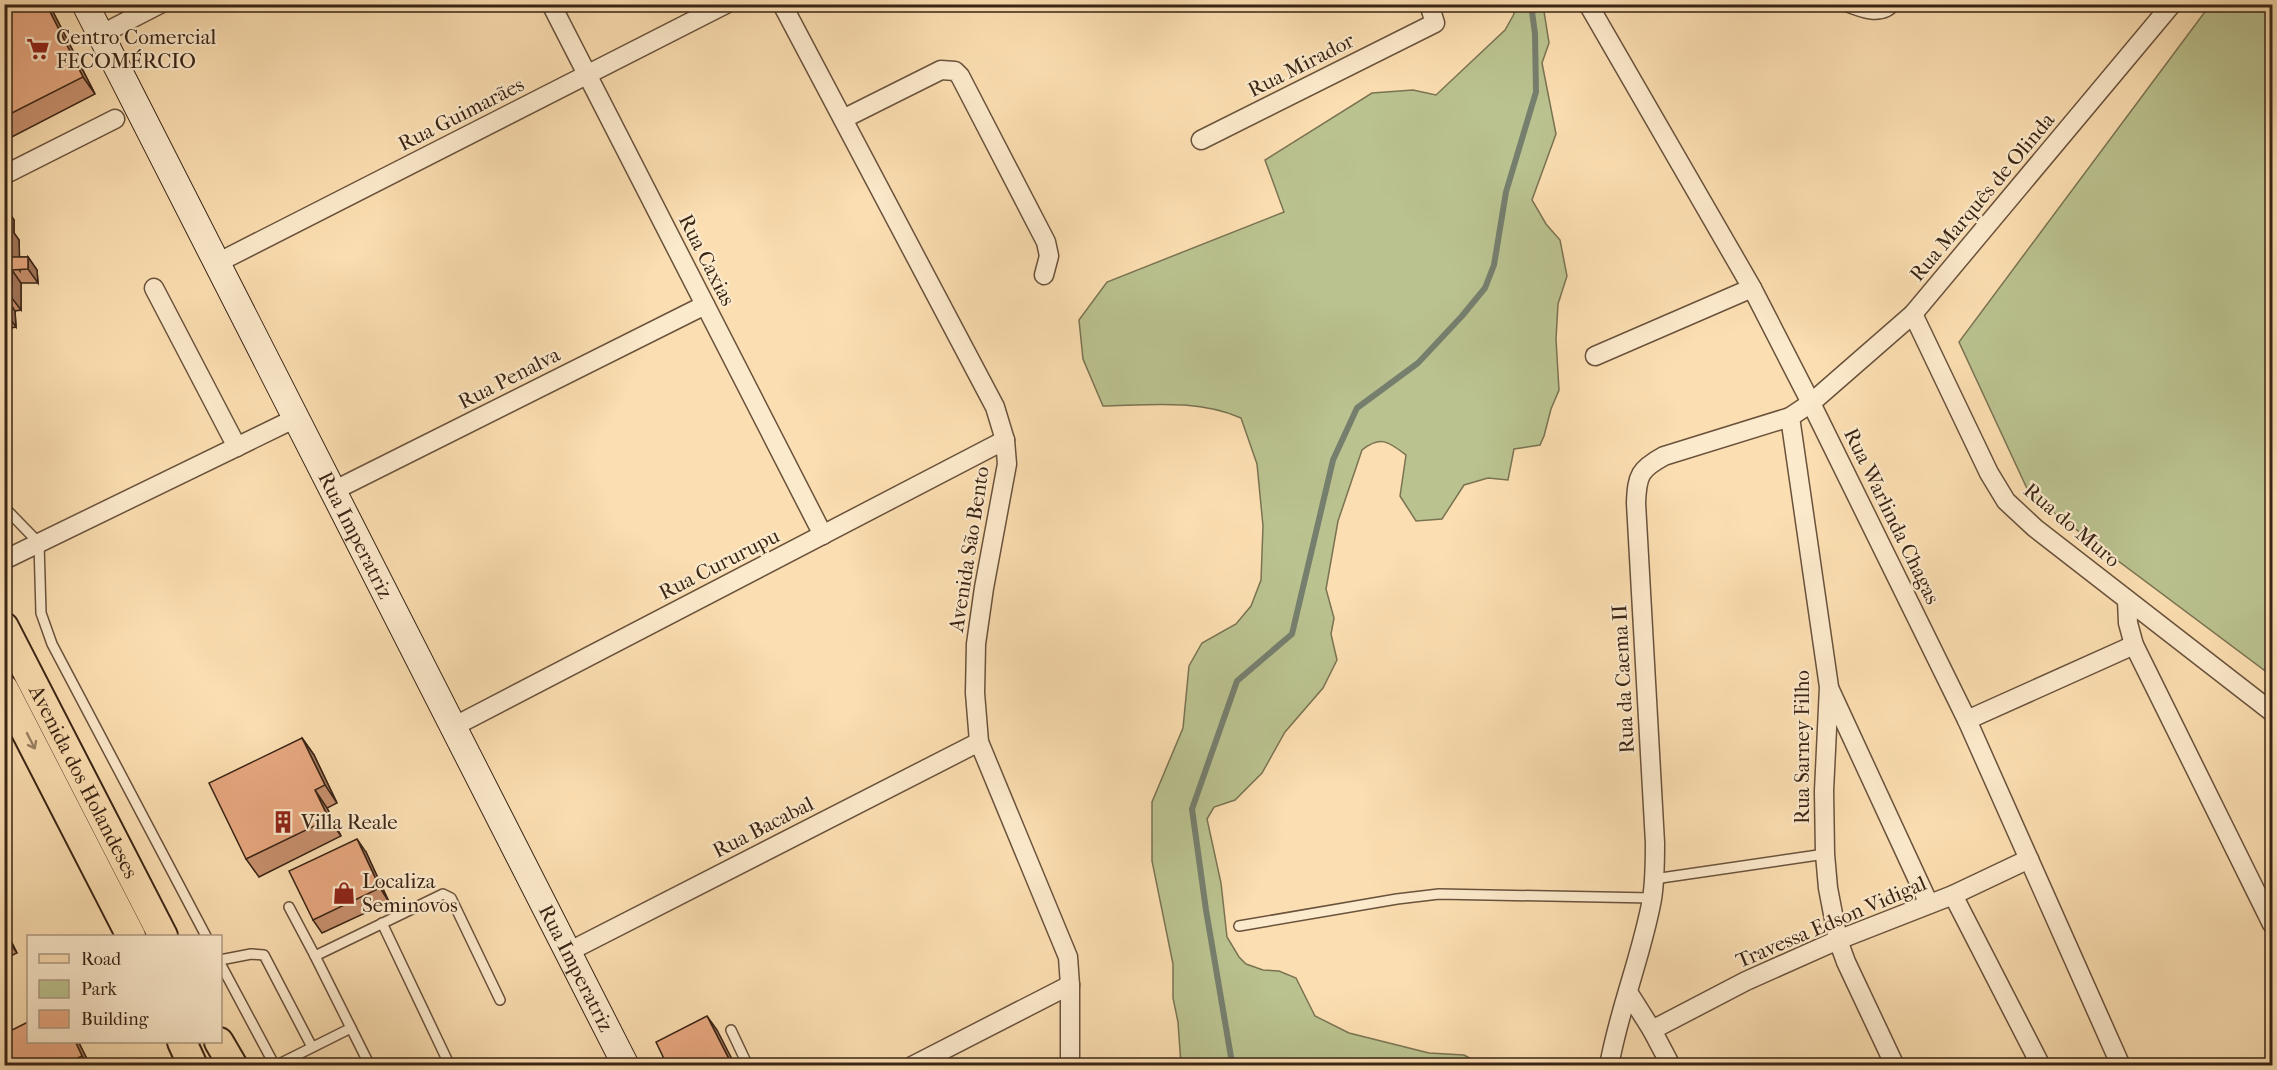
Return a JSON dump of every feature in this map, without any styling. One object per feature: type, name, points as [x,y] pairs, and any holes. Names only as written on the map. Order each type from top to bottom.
[{"type":"main road","name":"Avenida dos Holandeses","points":[[4,627],[161,935]]},
{"type":"main road","name":"Avenida dos Holandeses","points":[[4,689],[130,935]]},
{"type":"main road","points":[[183,1043],[193,1065]]},
{"type":"main road","points":[[220,1043],[232,1065]]},
{"type":"street","name":"Rua Imperatriz","points":[[85,4],[626,1065]]},
{"type":"street","points":[[100,35],[160,4]]},
{"type":"street","name":"Rua Caxias","points":[[551,4],[823,535]]},
{"type":"street","name":"Rua Guimarães","points":[[217,263],[726,4]]},
{"type":"street","name":"Avenida São Bento","points":[[782,4],[995,407],[1005,440],[1007,464],[976,644],[975,693],[979,742],[1068,957],[1070,1065]]},
{"type":"street","name":"Rua Mirador","points":[[1201,140],[1435,23],[1429,4]]},
{"type":"street","name":"Rua Warlinda Chagas","points":[[1588,4],[1752,288],[1811,403],[1967,720],[2121,1065]]},
{"type":"street","name":"Rua Marquês de Olinda","points":[[1811,403],[1913,314],[2172,4]]},
{"type":"street","points":[[843,119],[941,70],[955,71],[960,76],[1046,242],[1049,256],[1044,275]]},
{"type":"street","points":[[4,175],[115,119]]},
{"type":"street","points":[[154,288],[237,447]]},
{"type":"street","points":[[1595,356],[1752,288]]},
{"type":"street","name":"Rua Penalva","points":[[333,491],[705,304]]},
{"type":"street","name":"Rua do Muro","points":[[1913,314],[1967,430],[2006,501],[2035,528],[2272,712]]},
{"type":"street","name":"Rua da Caema II","points":[[1610,1065],[1615,1034],[1652,898],[1656,843],[1636,503],[1637,481],[1645,466],[1664,456],[1790,417],[1811,403]]},
{"type":"street","name":"Rua Sarney Filho","points":[[1790,417],[1828,687],[1824,791],[1828,888],[1838,940],[1854,983],[1895,1065]]},
{"type":"street","points":[[4,560],[296,418]]},
{"type":"street","name":"Rua Cururupu","points":[[453,727],[1005,440]]},
{"type":"street","points":[[2127,600],[2128,623],[2134,645],[2272,924]]},
{"type":"street","points":[[1967,720],[2134,645]]},
{"type":"street","points":[[1828,687],[1929,904]]},
{"type":"street","name":"Rua Bacabal","points":[[568,952],[979,742]]},
{"type":"street","name":"Travessa Edson Vidigal","points":[[1652,1030],[1746,981],[1838,940],[1953,895],[2029,860]]},
{"type":"street","points":[[1953,895],[2041,1065]]},
{"type":"street","points":[[912,1065],[1070,985]]},
{"type":"street","points":[[1628,992],[1671,1065]]},
{"type":"lane","points":[[1840,4],[1867,15],[1881,14],[1896,4]]},
{"type":"lane","points":[[4,507],[39,543],[41,614],[52,644],[205,935]]},
{"type":"lane","points":[[1654,879],[1825,854]]},
{"type":"lane","points":[[1239,926],[1439,894],[1652,898]]},
{"type":"lane","points":[[315,956],[438,895],[447,895],[451,898],[500,1000]]},
{"type":"lane","points":[[289,907],[370,1065]]},
{"type":"lane","points":[[382,923],[450,1065]]},
{"type":"lane","points":[[222,961],[251,954],[264,955],[312,1047]]},
{"type":"lane","points":[[222,966],[275,1065],[351,1028]]},
{"type":"lane","points":[[731,1030],[748,1065]]},
{"type":"green space","points":[[1512,5],[1543,5],[1549,43],[1542,63],[1556,134],[1532,200],[1546,224],[1560,240],[1567,276],[1558,304],[1556,339],[1559,390],[1544,436],[1540,445],[1514,449],[1508,480],[1488,478],[1464,485],[1442,519],[1416,521],[1400,496],[1406,455],[1385,442],[1374,443],[1362,450],[1338,521],[1326,589],[1334,618],[1331,634],[1337,660],[1323,688],[1285,732],[1262,773],[1235,800],[1214,807],[1207,819],[1221,883],[1227,937],[1246,964],[1263,970],[1279,971],[1296,978],[1315,1016],[1349,1033],[1429,1053],[1464,1055],[1483,1065],[1181,1065],[1178,1022],[1173,998],[1173,964],[1152,861],[1152,802],[1183,728],[1189,666],[1202,643],[1236,624],[1251,606],[1261,580],[1263,526],[1257,464],[1241,418],[1207,408],[1173,404],[1103,406],[1083,359],[1079,320],[1107,282],[1284,212],[1265,160],[1372,93],[1413,90],[1436,95],[1505,30],[1514,14]]},
{"type":"green space","points":[[2210,5],[2272,5],[2272,676],[2030,495],[1959,342]]},
{"type":"building","name":"Centro Comercial FECOMÉRCIO","points":[[4,4],[46,4],[83,77],[4,117]]},
{"type":"building","points":[[4,206],[5,227],[10,226],[10,257],[28,257],[28,269],[12,270],[11,297],[6,297],[6,313],[4,313]]},
{"type":"building","name":"Villa Reale","points":[[302,738],[325,785],[315,790],[329,819],[246,859],[209,783]]},
{"type":"building","name":"Localiza Seminovos","points":[[357,839],[380,888],[313,920],[289,871]]},
{"type":"building","points":[[707,1016],[732,1065],[667,1065],[656,1042]]},
{"type":"building","points":[[27,1022],[27,1043],[76,1043],[82,1056],[63,1065],[4,1065],[4,1034]]},
{"type":"waterway","points":[[1235,1066],[1231,1057],[1206,910],[1192,809],[1237,681],[1292,634],[1333,460],[1357,408],[1418,363],[1485,288],[1494,265],[1506,192],[1536,92],[1535,34],[1531,4]]},
{"type":"place","name":"Centro Comercial FECOMÉRCIO","points":[[38,49]]},
{"type":"place","name":"Villa Reale","points":[[283,822]]},
{"type":"place","name":"Localiza Seminovos","points":[[344,893]]}]
